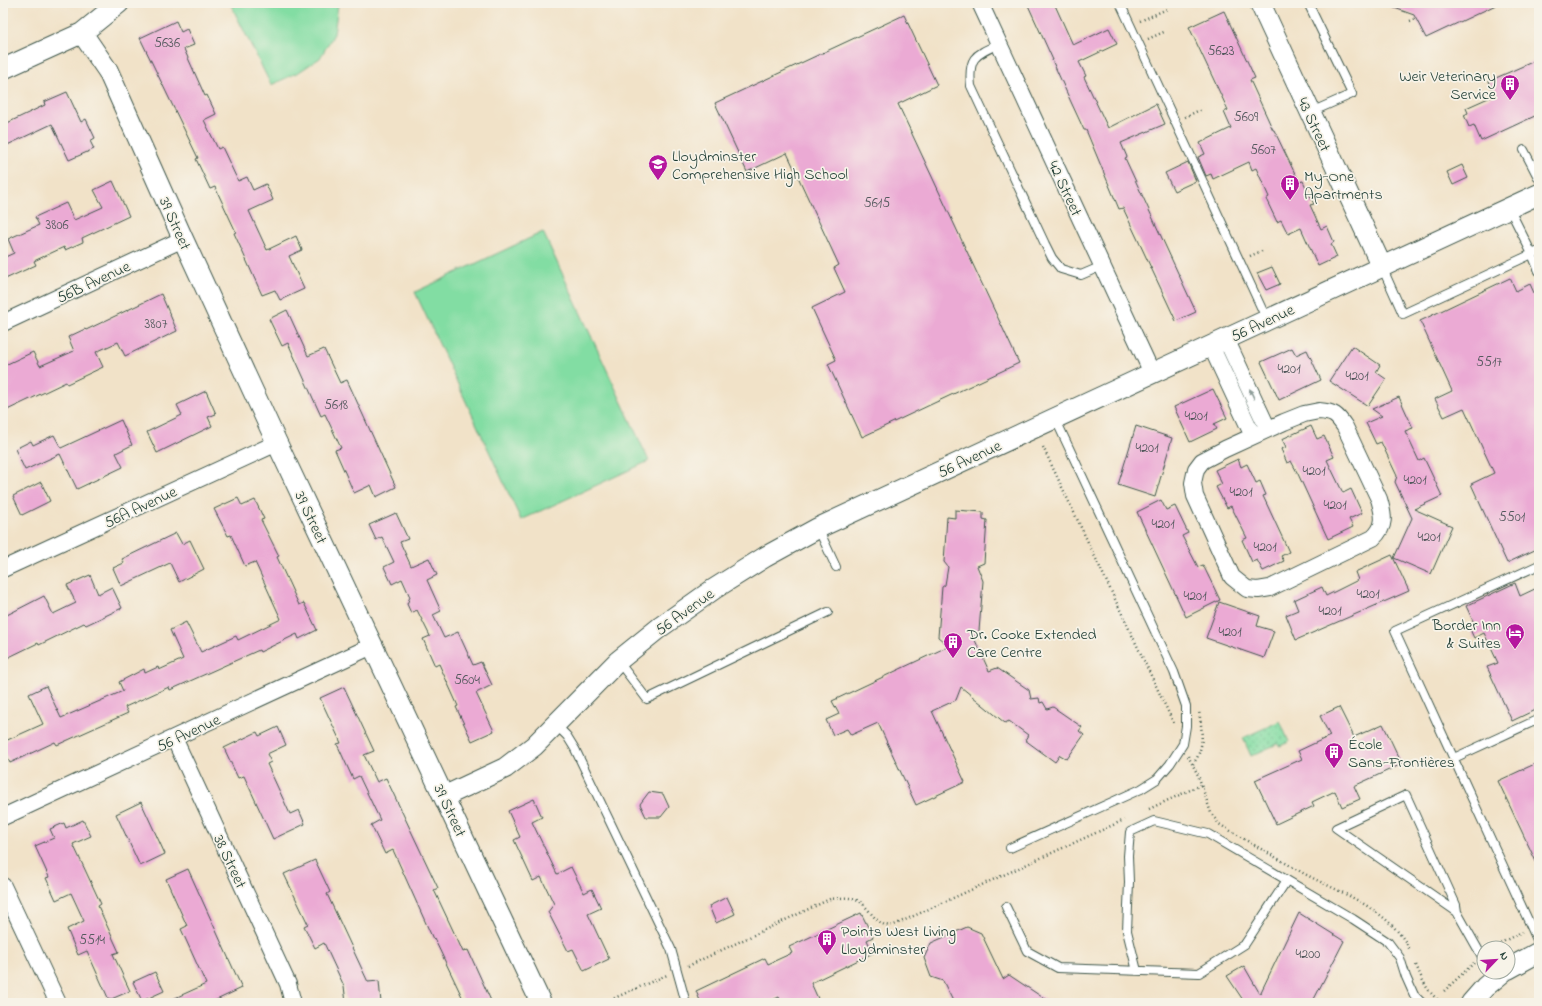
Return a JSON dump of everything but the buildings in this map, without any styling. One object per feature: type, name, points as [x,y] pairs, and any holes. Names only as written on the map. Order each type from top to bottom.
[{"type":"street","points":[[3,69],[82,33],[119,3]]},
{"type":"street","name":"42 Street","points":[[980,3],[1152,373]]},
{"type":"street","name":"43 Street","points":[[1260,3],[1382,267]]},
{"type":"street","name":"39 Street","points":[[82,33],[108,71],[183,239],[277,443],[372,646],[445,796],[541,1003]]},
{"type":"street","name":"56 Avenue","points":[[445,796],[505,768],[534,746],[618,661],[659,628],[714,589],[765,557],[818,528],[1539,194]]},
{"type":"street","name":"56B Avenue","points":[[3,323],[183,239]]},
{"type":"street","points":[[1219,342],[1268,429]]},
{"type":"street","points":[[1219,342],[1253,436]]},
{"type":"street","points":[[1319,411],[1330,412],[1338,417],[1345,428],[1379,499],[1383,523],[1379,532],[1373,538],[1270,588],[1258,590],[1247,589],[1232,577],[1196,496],[1193,483],[1196,469],[1202,461],[1268,429],[1304,414],[1319,411]]},
{"type":"street","name":"56A Avenue","points":[[3,569],[277,443]]},
{"type":"street","name":"56 Avenue","points":[[3,817],[372,646]]},
{"type":"street","name":"38 Street","points":[[174,738],[288,984],[293,1003]]},
{"type":"street","points":[[3,886],[58,1003]]},
{"type":"street","points":[[1516,964],[1539,952]]},
{"type":"street","points":[[1471,1003],[1493,980]]},
{"type":"lane","points":[[1120,3],[1267,320]]},
{"type":"lane","points":[[1308,3],[1352,94],[1310,112]]},
{"type":"lane","points":[[999,44],[979,54],[972,60],[970,73],[972,86],[1035,222],[1052,258],[1061,269],[1081,275],[1102,266]]},
{"type":"lane","points":[[1524,150],[1539,179]]},
{"type":"lane","points":[[1509,208],[1535,252],[1539,271]]},
{"type":"lane","points":[[1382,267],[1403,314],[1535,252]]},
{"type":"lane","points":[[1010,848],[1141,788],[1157,779],[1170,764],[1183,744],[1186,726],[1186,706],[1174,672],[1054,418]]},
{"type":"lane","points":[[818,528],[836,567]]},
{"type":"lane","points":[[1539,565],[1395,631],[1539,944]]},
{"type":"lane","points":[[618,661],[647,699],[828,612]]},
{"type":"lane","points":[[1454,758],[1539,719]]},
{"type":"lane","points":[[555,724],[567,736],[575,749],[671,949],[686,1003]]},
{"type":"lane","points":[[1457,912],[1336,828],[1406,795],[1456,905],[1457,912],[1476,946]]},
{"type":"lane","points":[[1137,971],[1127,931],[1129,882],[1128,856],[1130,832],[1154,821],[1208,834],[1353,919],[1388,942],[1400,958],[1414,995],[1422,1003]]},
{"type":"lane","points":[[1006,907],[1027,951],[1058,968],[1199,973],[1244,944],[1287,880]]},
{"type":"path","points":[[1130,26],[1167,9]]},
{"type":"path","points":[[1410,22],[1416,19]]},
{"type":"path","points":[[1138,44],[1166,31]]},
{"type":"path","points":[[1174,122],[1202,109]]},
{"type":"path","points":[[1043,447],[1172,720]]},
{"type":"path","points":[[1192,764],[1199,753],[1201,744],[1201,723],[1197,706]]},
{"type":"path","points":[[1189,758],[1198,775],[1211,813],[1219,824],[1301,872],[1372,908],[1402,935],[1413,957]]},
{"type":"path","points":[[1144,811],[1201,785]]},
{"type":"path","points":[[687,966],[830,898],[845,897],[853,899],[860,902],[878,921],[889,926],[894,925],[1129,818]]},
{"type":"path","points":[[1508,940],[1516,935]]},
{"type":"path","points":[[1444,991],[1474,963]]},
{"type":"path","points":[[1416,964],[1424,985],[1438,1000]]},
{"type":"path","points":[[603,1003],[667,975]]},
{"type":"green space","points":[[230,3],[338,3],[334,34],[320,58],[299,72],[271,85]]},
{"type":"green space","points":[[543,232],[649,461],[521,520],[415,292]]},
{"type":"green space","points":[[1280,721],[1289,742],[1280,746],[1277,744],[1251,756],[1243,738]]},
{"type":"place","name":"Weir Veterinary Service","points":[[1510,101]]},
{"type":"place","name":"Lloydminster Comprehensive High School","points":[[658,181]]},
{"type":"place","name":"My-One Apartments","points":[[1290,201]]},
{"type":"place","name":"Border Inn & Suites","points":[[1515,650]]},
{"type":"place","name":"Dr. Cooke Extended Care Centre","points":[[953,659]]},
{"type":"place","name":"École Sans-Frontières","points":[[1334,769]]},
{"type":"place","name":"Points West Living Lloydminster","points":[[827,956]]}]
